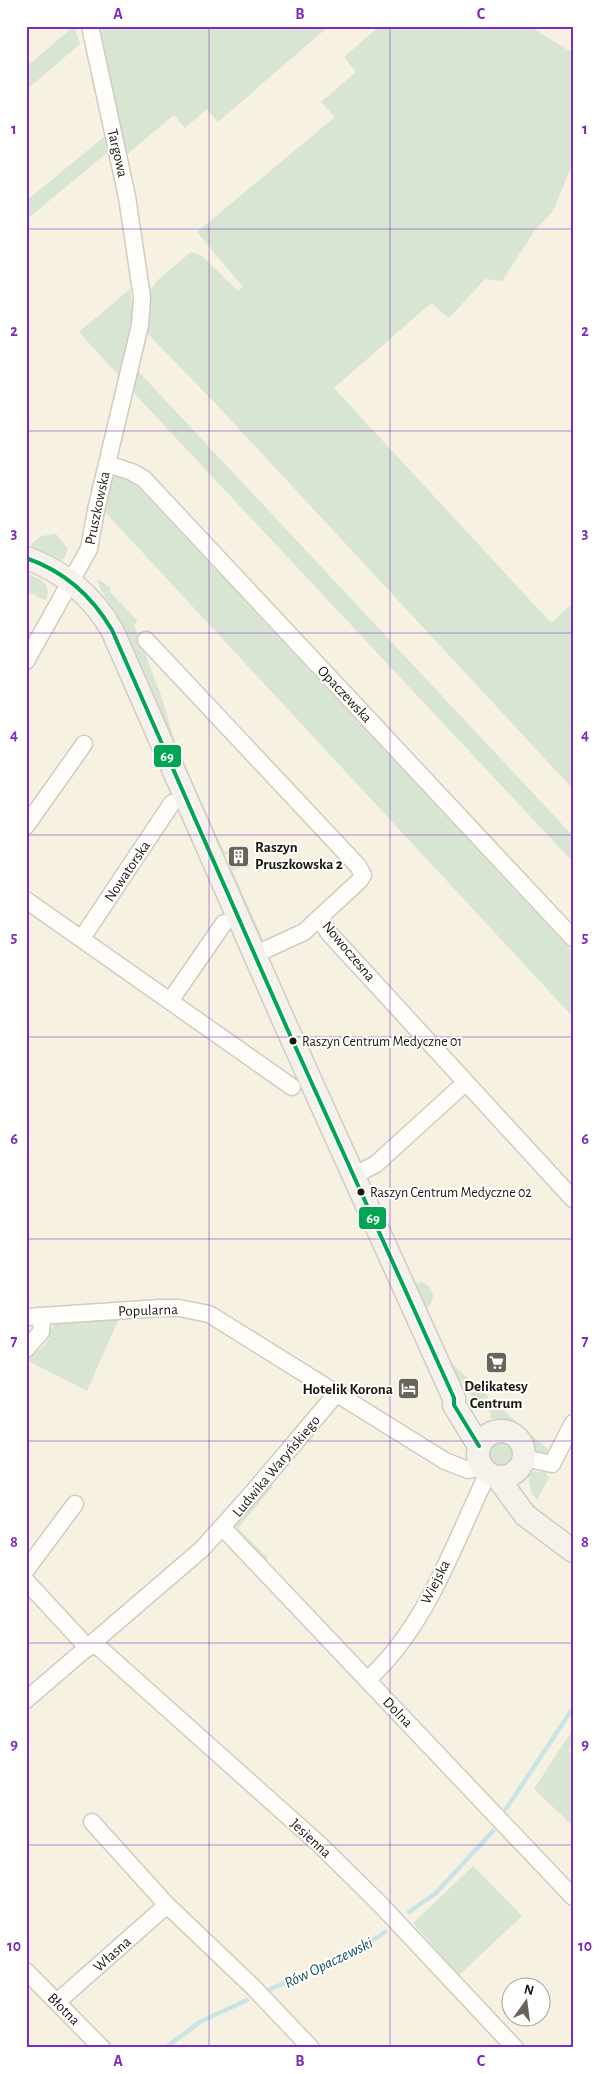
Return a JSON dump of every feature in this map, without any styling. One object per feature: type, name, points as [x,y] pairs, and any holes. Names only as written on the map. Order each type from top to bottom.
[{"type":"street","name":"Targowa","points":[[90,26],[124,180],[139,280]]},
{"type":"street","name":"Pruszkowska","points":[[26,661],[89,549],[107,464],[138,338],[142,298],[139,280]]},
{"type":"street","name":"Opaczewska","points":[[107,464],[132,472],[144,479],[573,938]]},
{"type":"street","points":[[26,558],[52,568],[72,582],[92,600],[112,630],[254,954],[454,1398],[454,1405],[487,1466],[525,1515],[539,1523],[573,1551]]},
{"type":"street","name":"Nowoczesna","points":[[146,640],[361,870],[363,875],[360,881],[320,918],[328,932],[573,1200]]},
{"type":"street","points":[[26,826],[84,744]]},
{"type":"street","name":"Nowatorska","points":[[82,938],[172,802]]},
{"type":"street","points":[[26,900],[292,1087]]},
{"type":"street","points":[[254,954],[300,934],[320,918]]},
{"type":"street","points":[[170,1001],[224,923]]},
{"type":"street","points":[[353,1176],[376,1164],[465,1083]]},
{"type":"street","name":"Popularna","points":[[34,1316],[170,1308],[209,1314],[336,1394]]},
{"type":"street","points":[[26,1348],[40,1332],[34,1316]]},
{"type":"street","points":[[336,1394],[452,1465],[468,1470],[487,1466],[509,1476],[522,1463],[552,1464],[573,1423]]},
{"type":"street","name":"Ludwika Waryńskiego","points":[[26,1700],[198,1553],[223,1528],[336,1394]]},
{"type":"street","points":[[454,1398],[465,1403],[486,1425],[497,1431],[508,1432],[518,1438],[523,1447],[524,1492],[536,1512],[539,1523]]},
{"type":"street","points":[[487,1466],[488,1435],[497,1431]]},
{"type":"street","name":"Wiejska","points":[[368,1680],[407,1634],[432,1592],[487,1466]]},
{"type":"street","points":[[26,1570],[75,1504]]},
{"type":"street","name":"Dolna","points":[[223,1528],[573,1897]]},
{"type":"street","points":[[26,1581],[91,1645]]},
{"type":"street","name":"Jesienna","points":[[91,1645],[319,1844],[379,1903],[515,2048]]},
{"type":"street","points":[[92,1822],[168,1905],[311,2048]]},
{"type":"street","name":"Własna","points":[[57,2002],[168,1905]]},
{"type":"street","name":"Błotna","points":[[26,1971],[102,2048]]},
{"type":"green space","points":[[74,26],[80,44],[26,90],[26,67]]},
{"type":"green space","points":[[97,26],[329,26],[218,122],[207,109],[185,128],[174,115],[125,156]]},
{"type":"green space","points":[[380,26],[529,26],[573,53],[573,163],[553,211],[535,230],[502,281],[485,279],[449,318],[431,303],[334,388],[551,623],[573,603],[573,789],[216,404],[148,334],[149,292],[159,279],[191,252],[202,256],[238,291],[243,287],[197,232],[335,117],[321,102],[356,72],[344,57]]},
{"type":"green space","points":[[104,137],[108,152],[26,220],[26,201]]},
{"type":"green space","points":[[130,289],[134,322],[119,376],[79,332]]},
{"type":"green space","points":[[138,371],[573,836],[573,862],[133,392]]},
{"type":"green space","points":[[117,475],[128,476],[573,952],[573,1017],[106,513],[102,513],[111,478]]},
{"type":"green space","points":[[56,534],[68,549],[63,560],[32,547],[31,544],[42,536]]},
{"type":"green space","points":[[26,573],[41,580],[47,586],[48,590],[45,600],[26,591]]},
{"type":"green space","points":[[97,579],[111,588],[110,592],[138,621],[134,625],[162,698],[174,740],[224,852],[241,845],[250,866],[232,870],[265,944],[262,944],[228,868],[246,861],[240,848],[223,856],[126,631]]},
{"type":"green space","points":[[422,1282],[429,1287],[433,1294],[432,1301],[427,1308],[424,1307],[414,1284]]},
{"type":"green space","points":[[119,1318],[87,1391],[27,1360],[43,1347],[49,1339],[50,1329],[59,1321]]},
{"type":"green space","points":[[450,1362],[489,1397],[480,1405],[466,1390]]},
{"type":"green space","points":[[495,1403],[550,1451],[548,1455],[535,1451],[525,1434],[517,1426],[489,1417],[491,1413],[487,1410]]},
{"type":"green space","points":[[501,1442],[509,1446],[513,1454],[509,1462],[501,1466],[493,1462],[489,1454],[493,1446]]},
{"type":"green space","points":[[543,1469],[549,1478],[537,1500],[531,1492],[528,1476],[534,1471],[541,1473]]},
{"type":"green space","points":[[270,1483],[273,1486],[238,1528],[268,1558],[266,1560],[234,1525]]},
{"type":"green space","points":[[573,1729],[573,1745],[569,1750],[573,1753],[573,1826],[534,1789]]},
{"type":"green space","points":[[473,1866],[522,1916],[458,1976],[413,1923]]},
{"type":"waterway","name":"Rów Opaczewski","points":[[506,1809],[573,1708]]},
{"type":"waterway","name":"Rów Opaczewski","points":[[409,1912],[436,1893],[493,1831]]},
{"type":"waterway","name":"Rów Opaczewski","points":[[269,1990],[363,1947],[385,1932]]},
{"type":"waterway","name":"Rów Opaczewski","points":[[165,2048],[200,2022],[247,2000]]},
{"type":"transit line","name":"69","points":[[26,558],[53,570],[76,586],[95,606],[112,630],[286,1026],[454,1398],[454,1405],[479,1446]]},
{"type":"place","name":"Raszyn Pruszkowska 2","points":[[239,856]]},
{"type":"place","name":"Raszyn Centrum Medyczne 01","points":[[293,1041]]},
{"type":"place","name":"Raszyn Centrum Medyczne 02","points":[[361,1192]]},
{"type":"place","name":"Delikatesy Centrum","points":[[496,1363]]},
{"type":"place","name":"Hotelik Korona","points":[[409,1389]]}]
